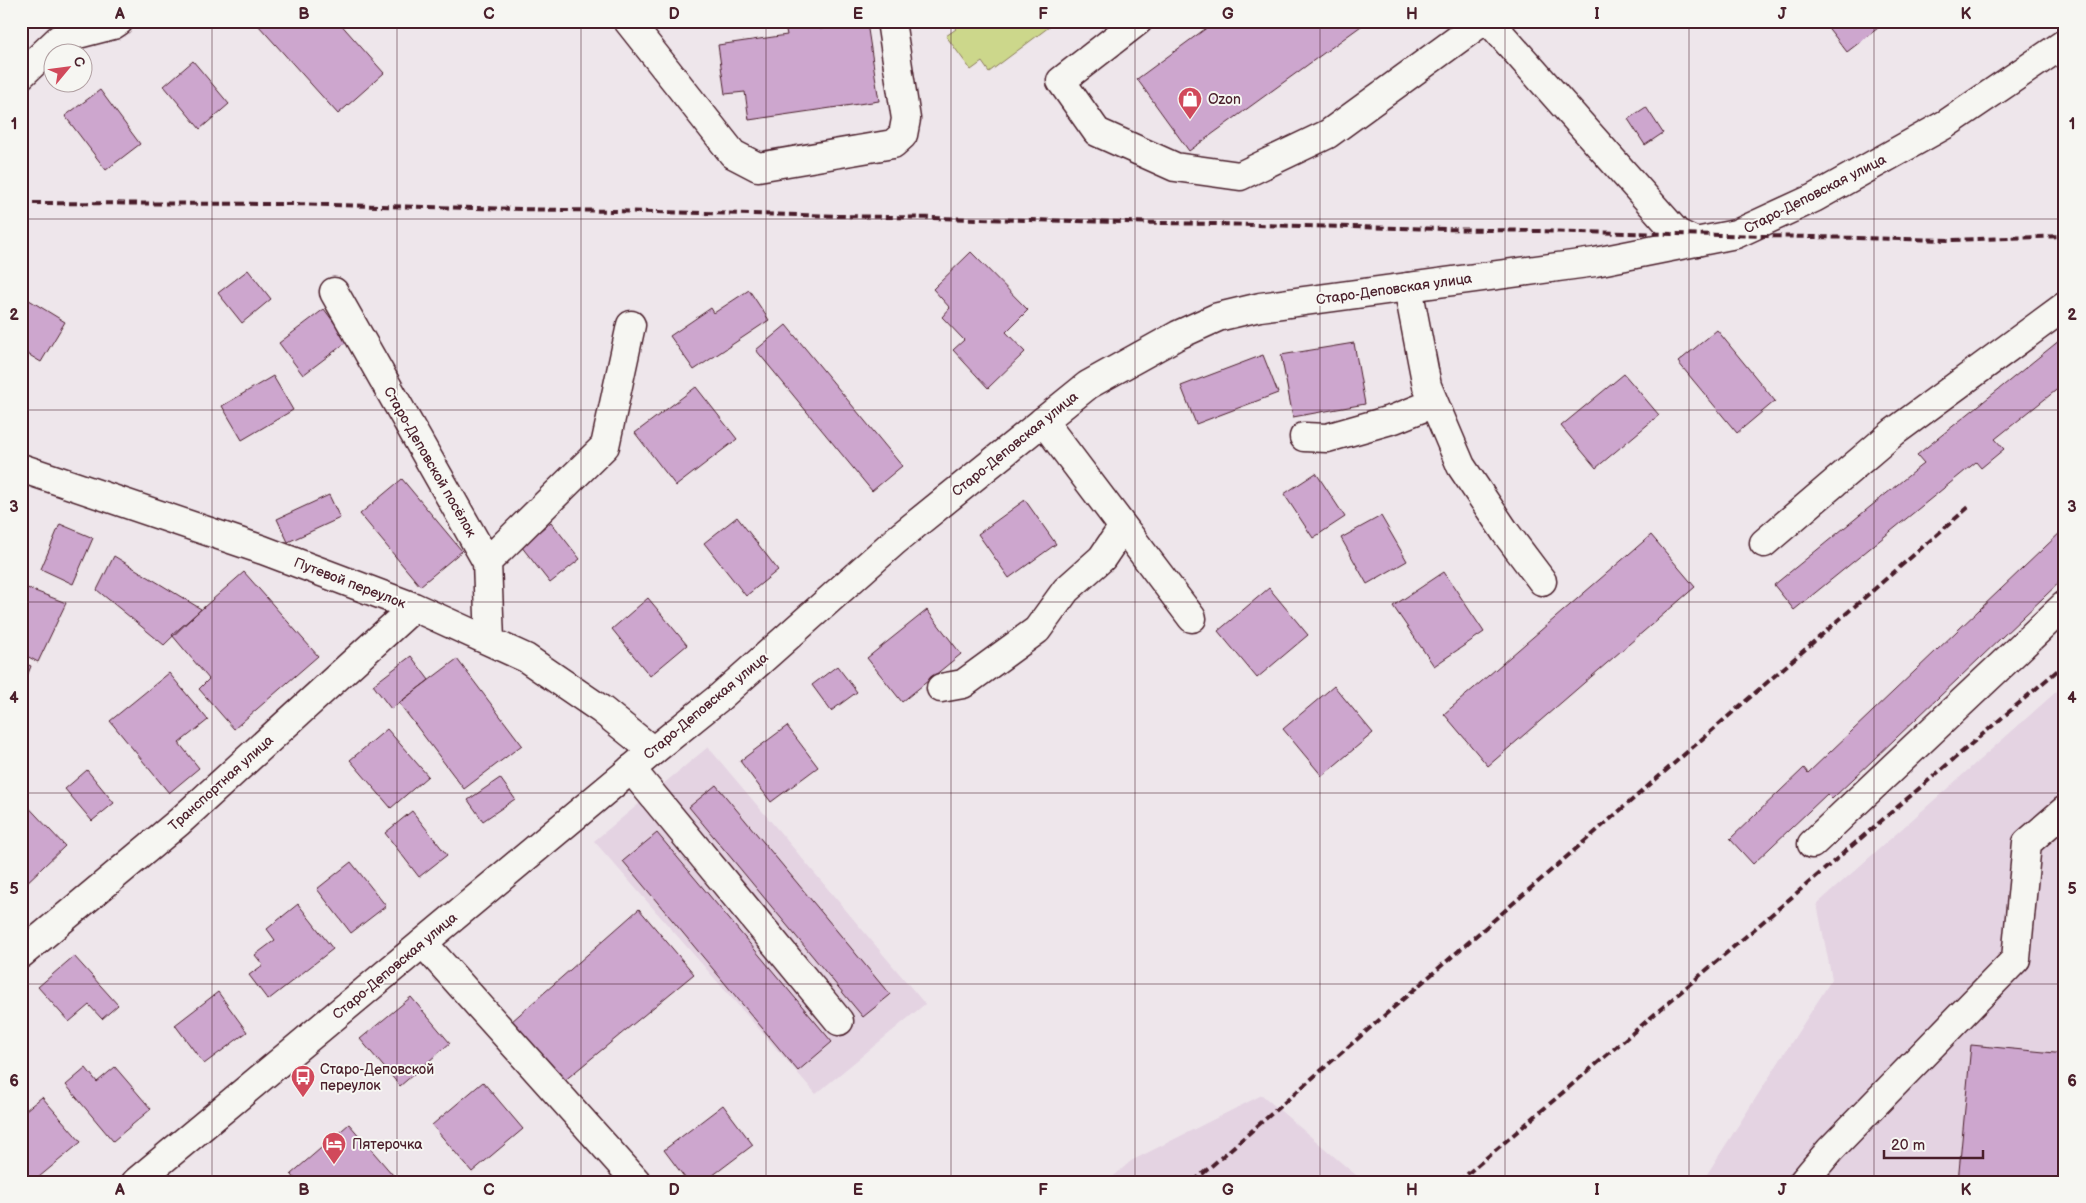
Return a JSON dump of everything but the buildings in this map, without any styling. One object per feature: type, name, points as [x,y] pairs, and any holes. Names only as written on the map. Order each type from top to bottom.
[{"type":"street","points":[[21,75],[59,39],[113,26],[119,21]]},
{"type":"street","points":[[628,21],[733,154],[758,167],[893,144],[903,135],[906,119],[891,21]]},
{"type":"street","points":[[1138,21],[1061,81],[1097,132],[1175,167],[1240,176],[1328,134],[1483,21]]},
{"type":"street","points":[[1489,21],[1677,233],[1696,242]]},
{"type":"street","name":"Старо-Деповская улица","points":[[136,1182],[720,697],[895,541],[1088,385],[1178,335],[1218,317],[1260,307],[1595,262],[1736,234],[1814,198],[1946,124],[2065,43]]},
{"type":"street","points":[[1408,287],[1428,386],[1461,466],[1542,582]]},
{"type":"street","name":"Старо-Деповской посёлок","points":[[334,292],[487,562],[490,642]]},
{"type":"street","points":[[1764,543],[1894,432],[2065,306]]},
{"type":"street","points":[[487,562],[605,446],[631,325]]},
{"type":"street","points":[[1304,437],[1327,438],[1394,419],[1434,403]]},
{"type":"street","points":[[1043,421],[1192,618]]},
{"type":"street","name":"Путевой переулок","points":[[21,468],[263,550],[414,607],[526,658],[602,710],[653,751]]},
{"type":"street","points":[[941,688],[963,684],[1037,630],[1066,590],[1102,558],[1122,527]]},
{"type":"street","points":[[1812,844],[2065,605]]},
{"type":"street","name":"Транспортная улица","points":[[21,954],[179,822],[414,607]]},
{"type":"street","points":[[631,769],[839,1021]]},
{"type":"street","points":[[1803,1182],[1830,1150],[2016,959],[2027,843],[2065,810]]},
{"type":"street","points":[[423,943],[637,1182]]},
{"type":"path","points":[[926,21],[930,27]]},
{"type":"shaded area","points":[[2065,684],[2065,1182],[1702,1182],[1832,979],[1817,904]]},
{"type":"shaded area","points":[[708,747],[925,1004],[816,1094],[594,841]]},
{"type":"shaded area","points":[[1262,1095],[1364,1182],[1107,1182],[1131,1161]]},
{"type":"green space","points":[[950,21],[1057,21],[989,72],[982,62],[971,70],[946,36],[956,29]]},
{"type":"railway","points":[[21,203],[288,204],[1951,240],[2065,236]]},
{"type":"railway","points":[[1193,1182],[1971,505]]},
{"type":"railway","points":[[1458,1182],[2065,664]]},
{"type":"place","name":"Ozon","points":[[1190,120]]},
{"type":"place","name":"Старо-Деповской переулок","points":[[303,1098]]},
{"type":"place","name":"Пятерочка","points":[[334,1165]]}]
